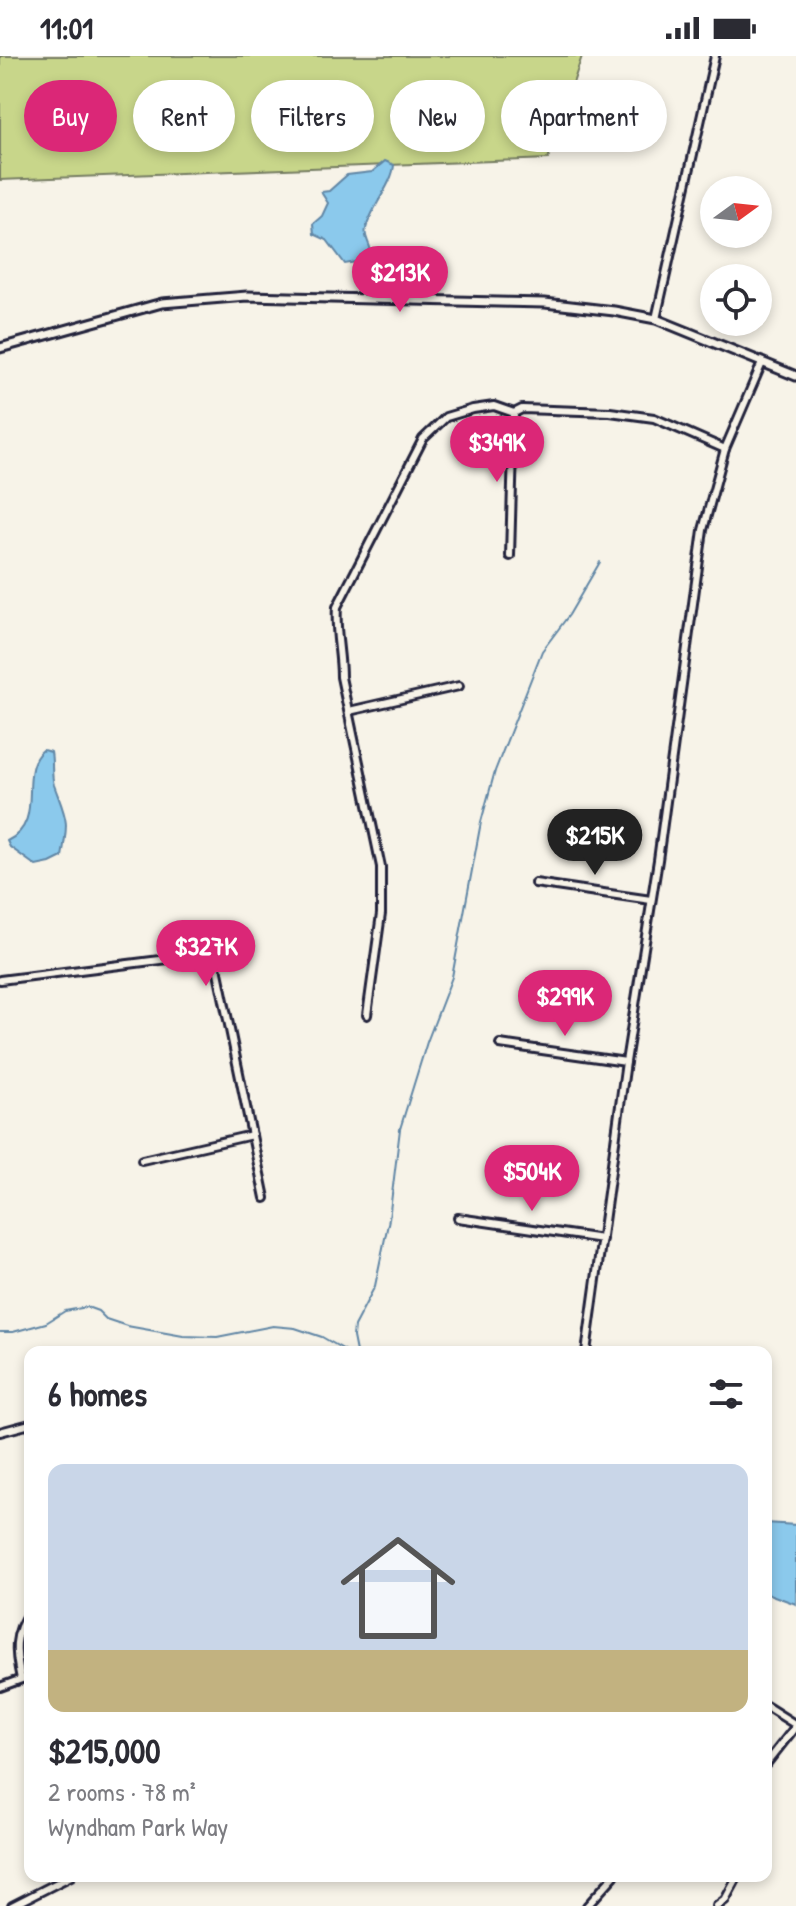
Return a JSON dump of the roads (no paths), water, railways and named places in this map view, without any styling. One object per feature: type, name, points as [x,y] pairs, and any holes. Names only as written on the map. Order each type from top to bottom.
[{"type":"street","points":[[656,319],[715,56]]},
{"type":"street","points":[[0,348],[162,303],[247,296],[545,303],[656,319],[796,376]]},
{"type":"street","points":[[587,1346],[703,530],[725,449],[762,363]]},
{"type":"street","points":[[367,1015],[381,914],[381,867],[335,632],[337,607],[423,439],[446,417],[494,406],[514,413],[522,409],[610,412],[654,418],[725,449]]},
{"type":"street","points":[[510,556],[514,413]]},
{"type":"street","points":[[349,711],[459,686]]},
{"type":"street","points":[[535,883],[651,900]]},
{"type":"street","points":[[0,980],[192,956],[211,960],[218,972],[265,1198]]},
{"type":"street","points":[[500,1044],[626,1062]]},
{"type":"street","points":[[142,1160],[252,1135]]},
{"type":"street","points":[[458,1218],[602,1239]]},
{"type":"street","points":[[0,1432],[24,1426]]},
{"type":"street","points":[[21,1679],[15,1651],[16,1636],[24,1622]]},
{"type":"street","points":[[0,1687],[24,1678]]},
{"type":"street","points":[[772,1710],[796,1726],[772,1756]]},
{"type":"street","points":[[12,1906],[59,1882]]},
{"type":"street","points":[[587,1906],[609,1882]]},
{"type":"street","points":[[717,1906],[725,1900],[735,1882]]},
{"type":"water","points":[[385,161],[394,165],[393,172],[366,229],[371,253],[362,261],[345,264],[327,240],[314,234],[313,224],[322,216],[328,203],[321,192],[329,191],[347,175],[372,172]]},
{"type":"water","points":[[43,750],[51,752],[53,781],[64,813],[66,834],[62,857],[36,866],[10,847],[7,841],[26,822],[32,770],[35,759]]},
{"type":"water","points":[[772,1523],[796,1525],[796,1604],[772,1595]]},
{"type":"waterway","points":[[355,1346],[354,1326],[375,1286],[389,1219],[400,1129],[427,1042],[452,977],[481,822],[495,771],[542,651],[569,615],[600,562]]},
{"type":"waterway","points":[[0,1332],[13,1332],[46,1323],[65,1311],[87,1307],[98,1311],[106,1319],[127,1326],[183,1336],[217,1337],[273,1326],[295,1328],[338,1346]]}]
